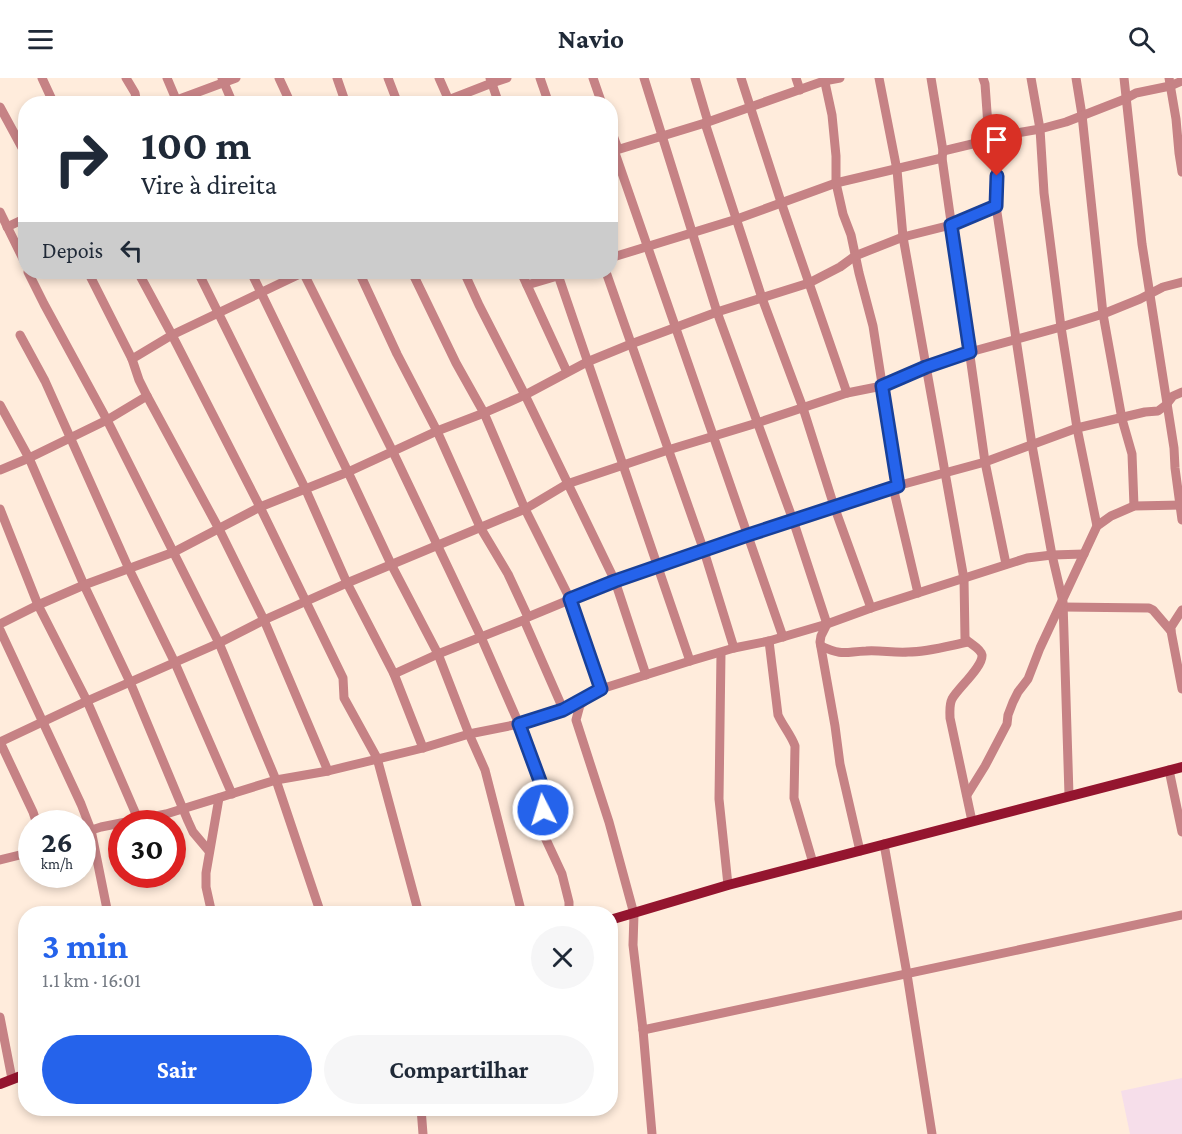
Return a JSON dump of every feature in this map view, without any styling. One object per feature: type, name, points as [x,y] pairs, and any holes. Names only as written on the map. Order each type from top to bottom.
[{"type":"main road","points":[[618,918],[728,885],[1182,767]]},
{"type":"main road","points":[[0,1084],[18,1077]]},
{"type":"street","points":[[42,78],[50,96]]},
{"type":"street","points":[[126,78],[136,96]]},
{"type":"street","points":[[167,78],[174,96]]},
{"type":"street","points":[[190,96],[223,80],[236,78]]},
{"type":"street","points":[[279,78],[287,96]]},
{"type":"street","points":[[337,78],[343,96]]},
{"type":"street","points":[[388,78],[395,96]]},
{"type":"street","points":[[440,78],[447,96]]},
{"type":"street","points":[[459,96],[491,80],[507,78]]},
{"type":"street","points":[[540,78],[546,96]]},
{"type":"street","points":[[593,78],[599,96]]},
{"type":"street","points":[[644,78],[717,312],[794,520],[827,624],[821,636],[821,646],[840,764],[860,850]]},
{"type":"street","points":[[695,78],[736,219],[762,298],[803,408],[834,506],[871,608]]},
{"type":"street","points":[[741,78],[749,108],[847,393]]},
{"type":"street","points":[[796,78],[800,90]]},
{"type":"street","points":[[618,149],[707,123],[824,80],[840,78]]},
{"type":"street","points":[[879,78],[897,170],[903,237],[964,579],[965,638],[982,655],[981,660],[952,700],[950,707],[950,718],[972,821]]},
{"type":"street","points":[[931,78],[985,462],[1006,564]]},
{"type":"street","points":[[983,78],[989,140],[997,176],[996,206],[1015,340],[1032,445],[1063,604],[1070,795]]},
{"type":"street","points":[[1031,78],[1040,129],[1044,193],[1062,327],[1077,428],[1097,526]]},
{"type":"street","points":[[1076,78],[1103,314],[1122,419],[1132,454],[1134,506]]},
{"type":"street","points":[[1124,78],[1149,294],[1174,448],[1182,520]]},
{"type":"street","points":[[223,80],[229,96]]},
{"type":"street","points":[[491,80],[496,96]]},
{"type":"street","points":[[824,80],[832,116],[837,183],[873,326],[895,487],[918,593]]},
{"type":"street","points":[[618,256],[736,219],[837,183],[897,170],[993,137],[1066,122],[1136,93],[1169,82],[1182,81]]},
{"type":"street","points":[[1169,82],[1182,172]]},
{"type":"street","points":[[0,107],[18,140]]},
{"type":"street","points":[[618,162],[783,637]]},
{"type":"street","points":[[0,624],[84,585],[174,552],[260,507],[348,472],[437,431],[525,395],[587,362],[717,312],[809,283],[840,267],[855,256],[903,237],[951,225],[996,206]]},
{"type":"street","points":[[0,212],[5,230],[18,252]]},
{"type":"street","points":[[32,279],[107,420],[219,643],[276,780],[318,906]]},
{"type":"street","points":[[92,279],[132,359],[147,396],[219,529],[264,620],[328,771]]},
{"type":"street","points":[[142,279],[260,507],[343,678],[344,698],[377,758],[417,906]]},
{"type":"street","points":[[202,279],[305,488],[347,583],[394,674],[423,748]]},
{"type":"street","points":[[254,279],[391,564],[438,654],[485,770],[520,906]]},
{"type":"street","points":[[132,359],[172,335],[289,279]]},
{"type":"street","points":[[306,279],[393,452],[481,637],[519,724],[543,789],[542,831],[562,874],[569,906]]},
{"type":"street","points":[[362,279],[397,354],[437,431],[480,527],[508,574],[563,710]]},
{"type":"street","points":[[415,279],[456,363],[484,413],[525,509],[570,599],[596,691]]},
{"type":"street","points":[[467,279],[615,581],[646,675]]},
{"type":"street","points":[[524,279],[567,372]]},
{"type":"street","points":[[527,285],[544,279]]},
{"type":"street","points":[[560,279],[690,661]]},
{"type":"street","points":[[608,279],[704,551],[734,648]]},
{"type":"street","points":[[32,810],[0,742],[43,721],[347,583],[525,509],[567,484],[847,393],[882,386],[926,367],[970,352],[1103,314],[1140,299],[1163,286],[1182,282]]},
{"type":"street","points":[[20,335],[45,381],[129,569],[175,663],[232,794]]},
{"type":"street","points":[[394,674],[615,581],[834,506],[985,462],[1077,428],[1158,411],[1173,396],[1182,392]]},
{"type":"street","points":[[0,470],[107,420],[147,396]]},
{"type":"street","points":[[0,405],[29,458],[193,832],[209,851]]},
{"type":"street","points":[[967,795],[1007,724],[1012,702],[1028,679],[1040,648],[1063,604],[1097,526],[1111,516],[1134,506],[1181,505]]},
{"type":"street","points":[[0,508],[38,605],[87,701],[134,810]]},
{"type":"street","points":[[180,810],[276,780],[328,771],[423,748],[469,734],[519,724],[563,710],[596,691],[734,648],[827,624],[1027,558],[1084,554]]},
{"type":"street","points":[[1063,604],[1153,610],[1171,631],[1182,689]]},
{"type":"street","points":[[1171,631],[1182,610]]},
{"type":"street","points":[[0,630],[70,778],[80,810]]},
{"type":"street","points":[[768,641],[778,715],[795,746],[794,798],[813,863]]},
{"type":"street","points":[[821,646],[837,653],[922,652],[968,642]]},
{"type":"street","points":[[722,652],[719,799],[728,885]]},
{"type":"street","points":[[596,691],[580,705],[576,720],[609,822],[634,914],[633,945],[652,1134]]},
{"type":"street","points":[[1169,770],[1182,832]]},
{"type":"street","points":[[210,906],[206,873],[219,798]]},
{"type":"street","points":[[884,844],[932,1134]]},
{"type":"street","points":[[0,860],[18,856]]},
{"type":"street","points":[[96,867],[106,906]]},
{"type":"street","points":[[643,1030],[1182,915]]},
{"type":"street","points":[[0,1017],[12,1079]]},
{"type":"street","points":[[422,1116],[423,1134]]},
{"type":"shaded area","points":[[1182,1078],[1182,1134],[1130,1134],[1121,1091]]},
{"type":"route","points":[[543,810],[543,789],[519,724],[563,710],[601,689],[570,599],[748,535],[898,486],[882,386],[926,367],[970,352],[951,225],[996,206],[997,176]]}]
